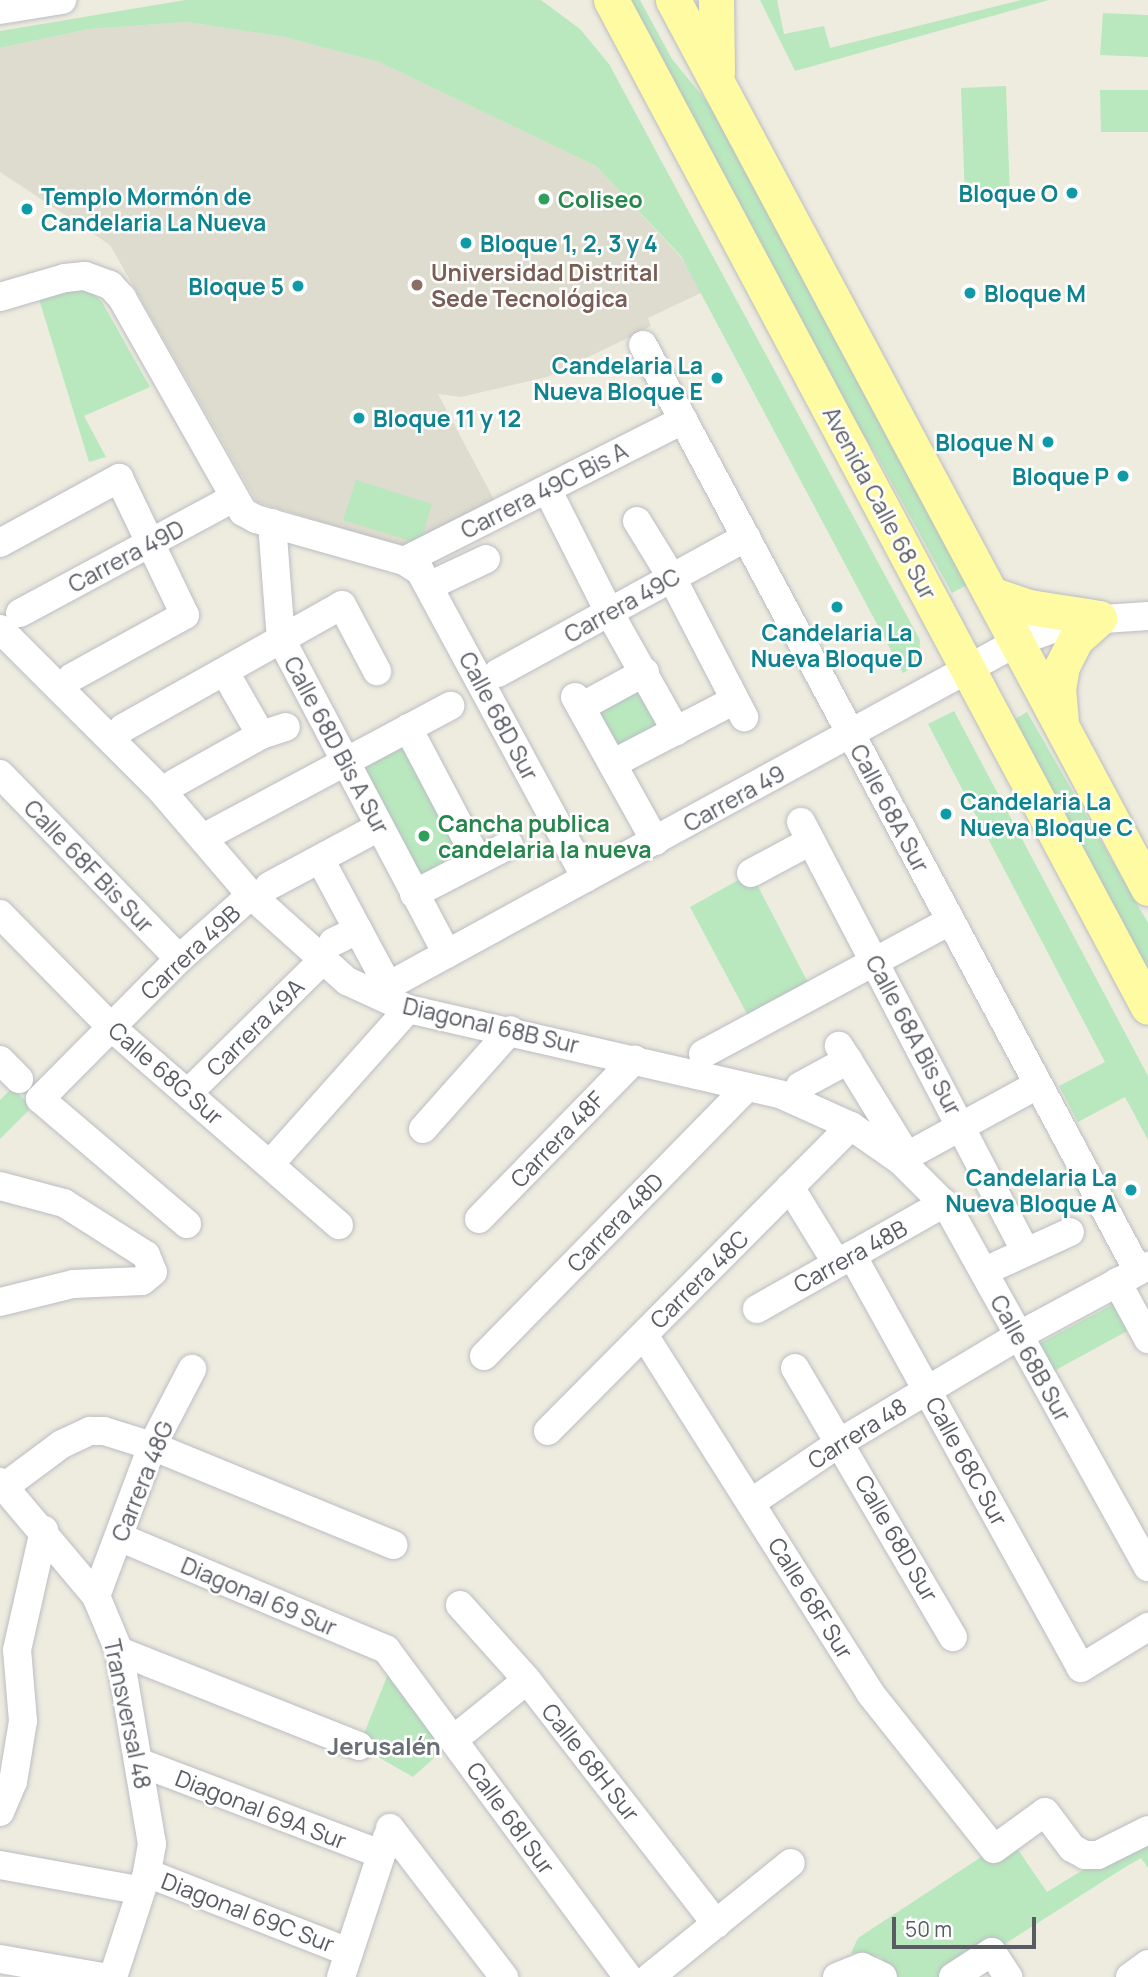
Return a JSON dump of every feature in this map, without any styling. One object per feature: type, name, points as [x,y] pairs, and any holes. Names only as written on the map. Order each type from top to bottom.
[{"type":"main road","points":[[582,0],[631,38]]},
{"type":"main road","name":"Avenida Calle 68 Sur","points":[[611,0],[1148,1007]]},
{"type":"main road","points":[[673,0],[1148,888]]},
{"type":"main road","points":[[716,0],[719,86]]},
{"type":"main road","points":[[991,594],[1029,607],[1099,618]]},
{"type":"main road","points":[[1062,728],[1058,689],[1062,666],[1076,639],[1099,618]]},
{"type":"street","points":[[0,10],[62,0]]},
{"type":"street","points":[[0,297],[65,278],[100,279],[122,298],[232,499],[250,516],[404,561]]},
{"type":"street","name":"Calle 68A Sur","points":[[643,345],[1037,1085],[1134,1273],[1148,1339]]},
{"type":"street","name":"Carrera 49C Bis A","points":[[404,561],[683,420]]},
{"type":"street","points":[[0,543],[120,478],[153,542],[185,615],[72,677]]},
{"type":"street","points":[[547,489],[609,612],[676,731]]},
{"type":"street","name":"Carrera 49D","points":[[10,621],[232,499]]},
{"type":"street","points":[[614,763],[676,731],[739,708],[672,578],[635,522]]},
{"type":"street","name":"Calle 68D Bis A Sur","points":[[272,523],[281,639],[447,954]]},
{"type":"street","name":"Carrera 49C","points":[[498,673],[746,537]]},
{"type":"street","points":[[429,586],[486,559]]},
{"type":"street","name":"Calle 68D Sur","points":[[404,561],[420,571],[429,586],[586,878]]},
{"type":"street","points":[[123,728],[226,674],[342,605],[377,671]]},
{"type":"street","name":"Carrera 49","points":[[338,944],[388,986],[1017,642],[1057,625],[1099,618],[1148,616]]},
{"type":"street","name":"Diagonal 68B Sur","points":[[10,621],[162,790],[260,891],[338,944],[347,981],[408,1009],[635,1059],[811,1105],[904,1159]]},
{"type":"street","points":[[645,672],[578,702],[655,841]]},
{"type":"street","points":[[175,783],[274,731],[226,674]]},
{"type":"street","points":[[214,832],[450,706]]},
{"type":"street","points":[[408,728],[478,861]]},
{"type":"street","name":"Calle 68F Bis Sur","points":[[0,774],[179,959]]},
{"type":"street","name":"Carrera 49B","points":[[187,1224],[40,1099],[179,959],[260,891],[379,827]]},
{"type":"street","name":"Calle 68A Bis Sur","points":[[751,873],[806,831],[1025,1251]]},
{"type":"street","points":[[414,894],[509,845]]},
{"type":"street","points":[[320,859],[338,944]]},
{"type":"street","name":"Calle 68G Sur","points":[[0,914],[111,1027],[271,1163],[339,1225]]},
{"type":"street","points":[[703,1054],[950,921]]},
{"type":"street","name":"Carrera 49A","points":[[188,1093],[338,944]]},
{"type":"street","points":[[271,1163],[408,1009]]},
{"type":"street","points":[[423,1129],[511,1030]]},
{"type":"street","name":"Calle 68B Sur","points":[[800,1086],[844,1053],[904,1159],[944,1203],[1148,1567]]},
{"type":"street","name":"Carrera 48F","points":[[479,1219],[635,1059]]},
{"type":"street","points":[[904,1159],[1037,1085]]},
{"type":"street","name":"Carrera 48D","points":[[484,1356],[746,1088]]},
{"type":"street","name":"Carrera 48C","points":[[548,1432],[851,1126]]},
{"type":"street","points":[[0,1186],[64,1203],[146,1255],[153,1272],[142,1281],[73,1284],[0,1302]]},
{"type":"street","name":"Calle 68C Sur","points":[[790,1187],[844,1258],[929,1389],[1081,1668],[1148,1628]]},
{"type":"street","name":"Carrera 48B","points":[[757,1309],[944,1203]]},
{"type":"street","points":[[998,1265],[1070,1232]]},
{"type":"street","name":"Carrera 48","points":[[752,1502],[842,1441],[1018,1336],[1134,1273]]},
{"type":"street","name":"Calle 68F Sur","points":[[644,1335],[752,1502],[870,1693],[994,1849],[1045,1812],[1072,1848],[1085,1855],[1098,1854],[1148,1830]]},
{"type":"street","name":"Calle 68D Sur","points":[[794,1368],[842,1441],[953,1637]]},
{"type":"street","name":"Carrera 48G","points":[[96,1596],[152,1446],[192,1369]]},
{"type":"street","points":[[2,1485],[62,1444],[90,1431],[152,1446],[393,1545]]},
{"type":"street","name":"Transversal 48","points":[[2,1485],[44,1531],[96,1596],[120,1651],[141,1763],[152,1844],[113,1977]]},
{"type":"street","points":[[0,1812],[13,1782],[23,1721],[17,1650],[44,1531]]},
{"type":"street","name":"Diagonal 69 Sur","points":[[119,1538],[386,1649],[394,1660]]},
{"type":"street","name":"Calle 68H Sur","points":[[460,1605],[527,1680],[716,1924]]},
{"type":"street","points":[[120,1651],[359,1746]]},
{"type":"street","name":"Calle 68I Sur","points":[[394,1660],[628,1977]]},
{"type":"street","points":[[453,1740],[527,1680]]},
{"type":"street","name":"Diagonal 69A Sur","points":[[141,1763],[386,1841]]},
{"type":"street","points":[[345,1964],[386,1841]]},
{"type":"street","points":[[386,1841],[494,1973]]},
{"type":"street","points":[[650,1977],[791,1863]]},
{"type":"street","name":"Diagonal 69C Sur","points":[[0,1865],[143,1881],[345,1964]]},
{"type":"street","points":[[953,1977],[992,1952],[1008,1977]]},
{"type":"street","points":[[0,1959],[102,1977]]},
{"type":"street","points":[[1130,1977],[1148,1965]]},
{"type":"street","points":[[837,1977],[855,1968],[881,1975]]},
{"type":"shaded area","name":"Universidad Distrital Sede Tecnológica","points":[[187,22],[284,37],[379,62],[596,166],[680,256],[703,292],[648,318],[651,326],[547,377],[461,397],[438,394],[498,507],[414,550],[257,502],[110,245],[0,172],[0,48],[89,29]]},
{"type":"green space","points":[[185,0],[541,0],[580,29],[609,64],[920,640],[919,664],[903,673],[681,256],[596,166],[379,62],[284,37],[187,22],[89,29],[0,48],[0,31]]},
{"type":"green space","points":[[626,0],[640,0],[672,59],[717,114],[969,584],[952,593],[876,454],[828,381]]},
{"type":"green space","points":[[760,0],[777,0],[784,34],[824,26],[830,48],[1021,0],[1049,0],[795,71]]},
{"type":"green space","points":[[1103,13],[1148,15],[1148,57],[1100,55]]},
{"type":"green space","points":[[1006,86],[1010,198],[965,199],[961,88]]},
{"type":"green space","points":[[1100,90],[1148,90],[1148,132],[1101,132]]},
{"type":"green space","points":[[80,289],[93,293],[102,302],[150,387],[84,416],[106,457],[89,462],[39,299]]},
{"type":"green space","points":[[356,480],[432,504],[420,544],[343,520]]},
{"type":"green space","points":[[645,672],[676,731],[614,763],[581,707]]},
{"type":"green space","points":[[954,711],[1148,1076],[1148,1140],[1125,1097],[1078,1122],[1059,1086],[1105,1062],[928,724]]},
{"type":"green space","points":[[1027,712],[1148,923],[1148,979],[1012,721]]},
{"type":"green space","points":[[406,734],[472,859],[416,888],[350,763]]},
{"type":"green space","points":[[751,873],[814,994],[754,1027],[690,907]]},
{"type":"green space","points":[[12,1088],[32,1107],[0,1139],[0,1100]]},
{"type":"green space","points":[[1115,1303],[1129,1330],[1054,1371],[1039,1344]]},
{"type":"green space","points":[[388,1674],[445,1748],[413,1777],[359,1746]]},
{"type":"green space","points":[[1010,1838],[1047,1892],[1122,1846],[1148,1839],[1148,1868],[1141,1858],[953,1977],[898,1977],[880,1957],[851,1953],[858,1938]]},
{"type":"place","name":"Bloque O","points":[[1072,193]]},
{"type":"place","name":"Coliseo","points":[[544,199]]},
{"type":"place","name":"Templo Mormón de Candelaria La Nueva","points":[[27,209]]},
{"type":"place","name":"Bloque 1, 2, 3 y 4","points":[[466,243]]},
{"type":"place","name":"Universidad Distrital Sede Tecnológica","points":[[417,285]]},
{"type":"place","name":"Bloque 5","points":[[298,286]]},
{"type":"place","name":"Bloque M","points":[[970,293]]},
{"type":"place","name":"Candelaria La Nueva Bloque E","points":[[717,378]]},
{"type":"place","name":"Bloque 11 y 12","points":[[359,418]]},
{"type":"place","name":"Bloque N","points":[[1048,442]]},
{"type":"place","name":"Bloque P","points":[[1123,476]]},
{"type":"place","name":"Candelaria La Nueva Bloque D","points":[[837,607]]},
{"type":"place","name":"Candelaria La Nueva Bloque C","points":[[946,814]]},
{"type":"place","name":"Cancha publica candelaria la nueva","points":[[424,836]]},
{"type":"place","name":"Candelaria La Nueva Bloque A","points":[[1131,1190]]},
{"type":"district","name":"Jerusalén","points":[[384,1746]]}]
